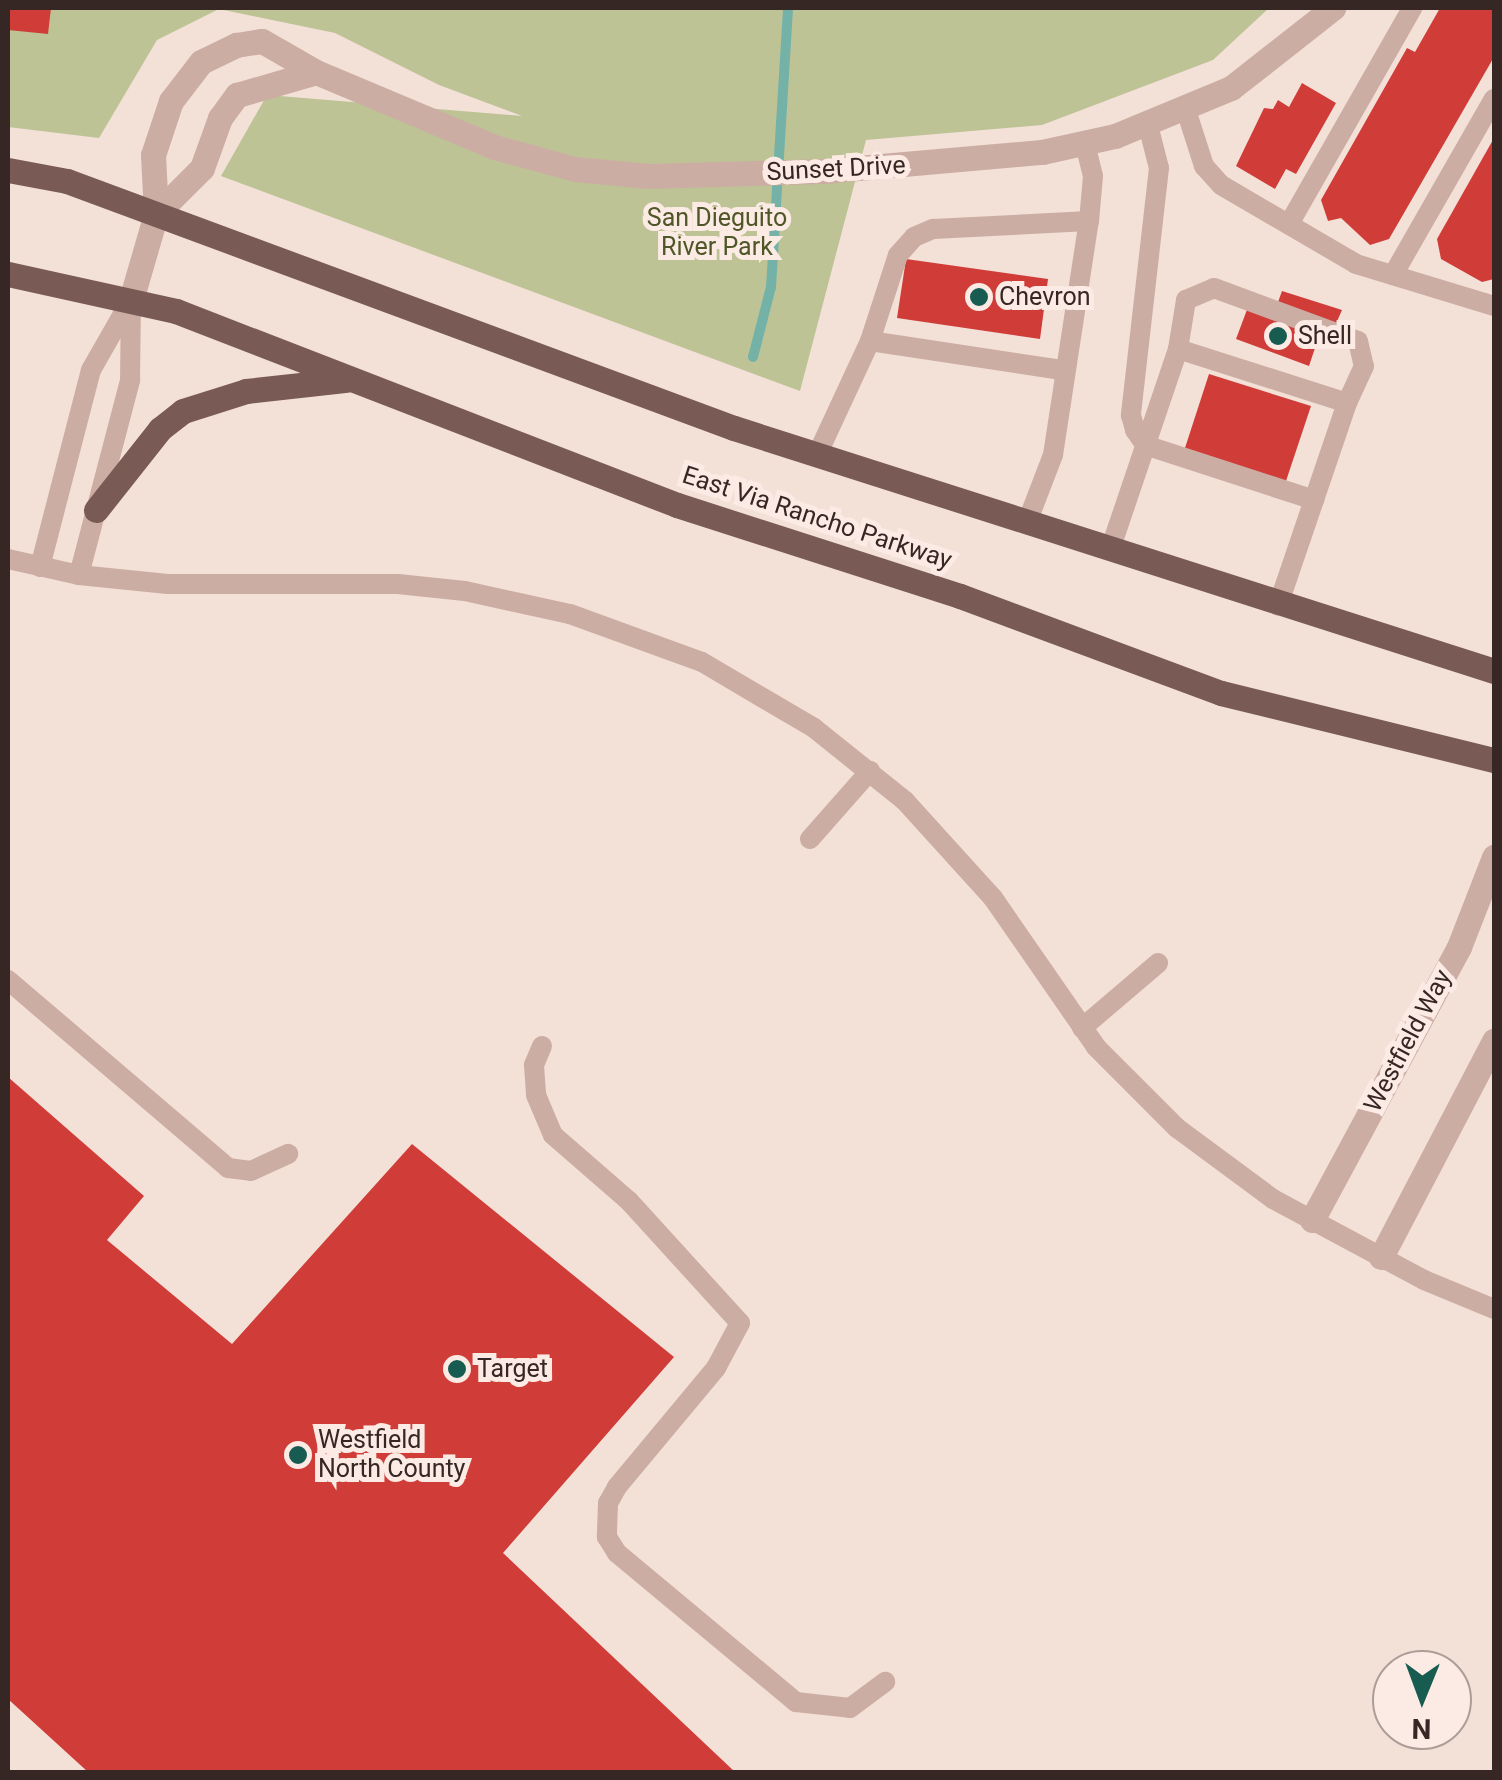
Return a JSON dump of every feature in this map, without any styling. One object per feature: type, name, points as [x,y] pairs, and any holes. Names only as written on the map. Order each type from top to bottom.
[{"type":"main road","points":[[8,170],[67,181],[818,453],[1278,606],[1494,671]]},
{"type":"main road","name":"East Via Rancho Parkway","points":[[8,274],[176,311],[677,505],[960,596],[1221,692],[1494,760]]},
{"type":"main road","points":[[96,510],[160,429],[183,411],[246,390],[352,380]]},
{"type":"street","name":"Sunset Drive","points":[[131,300],[156,214],[153,155],[171,101],[202,62],[236,46],[262,42],[316,72],[533,159],[624,174],[824,171],[1085,144],[1148,125],[1186,110],[1280,54],[1334,8]]},
{"type":"street","name":"Sunset Drive","points":[[156,214],[202,168],[220,118],[237,95],[316,72]]},
{"type":"street","name":"Westfield Way","points":[[1312,1220],[1459,947],[1494,857]]},
{"type":"street","points":[[1381,1257],[1494,1041]]},
{"type":"lane","points":[[1288,224],[1412,8]]},
{"type":"lane","points":[[1392,275],[1494,99]]},
{"type":"lane","points":[[1186,110],[1212,177],[1356,264],[1494,306]]},
{"type":"lane","points":[[1148,125],[1159,168],[1131,414],[1145,446],[1314,500]]},
{"type":"lane","points":[[1028,520],[1053,454],[1062,370],[1089,221],[1093,176],[1085,144]]},
{"type":"lane","points":[[818,453],[870,342],[898,255],[914,238],[933,229],[1089,221]]},
{"type":"lane","points":[[1110,550],[1178,348],[1186,300],[1199,289],[1214,288],[1358,341],[1364,366],[1347,403],[1278,606]]},
{"type":"lane","points":[[78,575],[130,380],[131,300]]},
{"type":"lane","points":[[40,566],[91,370],[131,300]]},
{"type":"lane","points":[[870,342],[1062,370]]},
{"type":"lane","points":[[1178,348],[1347,403]]},
{"type":"lane","points":[[8,559],[78,575],[168,584],[398,584],[523,602],[702,662],[814,728],[870,772],[964,862],[1082,1028],[1177,1128],[1312,1220],[1494,1309]]},
{"type":"lane","points":[[810,840],[870,772]]},
{"type":"lane","points":[[1082,1028],[1158,964]]},
{"type":"lane","points":[[8,980],[228,1168],[251,1171],[288,1154]]},
{"type":"lane","points":[[542,1046],[534,1065],[536,1095],[553,1135],[629,1200],[740,1323],[716,1368],[617,1487],[605,1521],[607,1537],[617,1553],[796,1702],[850,1708],[885,1682]]},
{"type":"green space","name":"San Dieguito River Park","points":[[8,8],[1269,8],[1213,60],[1042,125],[866,140],[800,391],[221,176],[267,95],[522,116],[439,85],[335,33],[219,9],[157,40],[99,138],[8,127]]},
{"type":"building","points":[[8,8],[51,8],[48,34],[8,30]]},
{"type":"building","points":[[1440,8],[1494,8],[1494,57],[1389,239],[1370,245],[1341,218],[1328,221],[1321,200],[1407,48],[1415,52]]},
{"type":"building","points":[[1302,83],[1336,103],[1296,174],[1286,169],[1275,189],[1236,166],[1264,108],[1273,109],[1278,100],[1289,107]]},
{"type":"building","points":[[1494,138],[1494,279],[1482,282],[1441,259],[1437,239]]},
{"type":"building","points":[[906,259],[1048,279],[1040,339],[897,318]]},
{"type":"building","name":"Shell","points":[[1282,291],[1342,310],[1331,335],[1320,333],[1309,366],[1236,339],[1248,307],[1273,316]]},
{"type":"building","points":[[1209,374],[1311,406],[1285,484],[1184,451]]},
{"type":"building","name":"Westfield North County","points":[[8,1077],[144,1196],[107,1240],[232,1344],[412,1144],[674,1357],[503,1553],[735,1772],[88,1772],[8,1699]]},
{"type":"waterway","points":[[753,357],[771,287],[788,8]]},
{"type":"place","name":"Chevron","points":[[979,297]]},
{"type":"place","name":"Shell","points":[[1278,336]]},
{"type":"place","name":"Target","points":[[457,1369]]},
{"type":"place","name":"Westfield North County","points":[[298,1455]]}]
